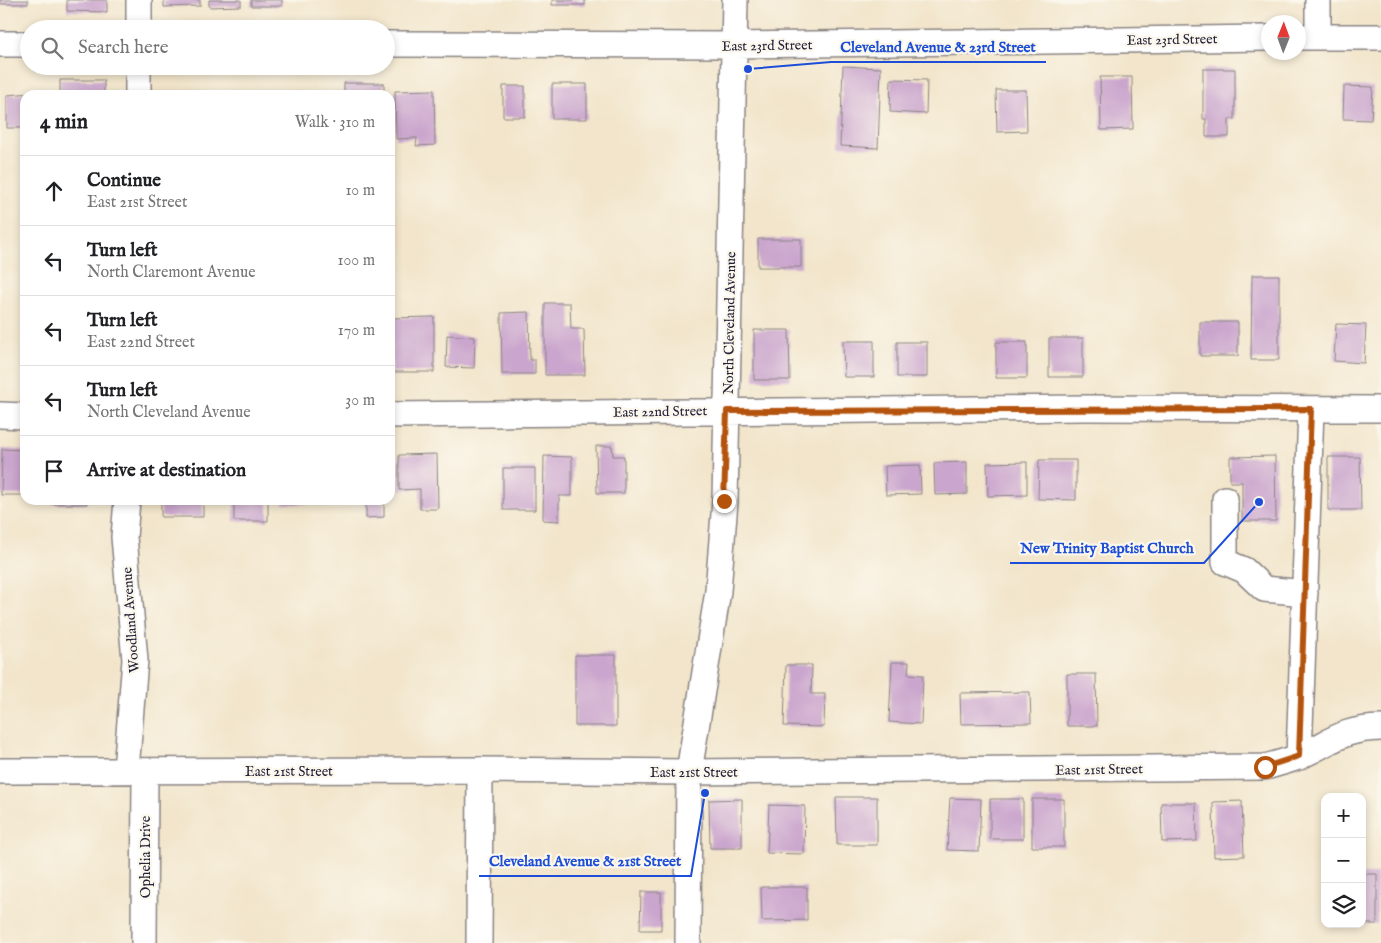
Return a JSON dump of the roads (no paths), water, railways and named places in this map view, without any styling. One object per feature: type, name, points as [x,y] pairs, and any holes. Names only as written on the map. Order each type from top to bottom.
[{"type":"street","points":[[139,0],[139,20]]},
{"type":"street","name":"North Cleveland Avenue","points":[[688,943],[689,772],[718,592],[724,501],[735,0]]},
{"type":"street","points":[[1318,0],[1308,37],[1381,37]]},
{"type":"street","name":"East 23rd Street","points":[[395,44],[735,45],[1261,38]]},
{"type":"street","points":[[0,44],[20,44]]},
{"type":"street","points":[[138,75],[138,90]]},
{"type":"street","points":[[1299,756],[1311,409]]},
{"type":"street","name":"East 22nd Street","points":[[395,415],[727,411],[1381,409]]},
{"type":"street","points":[[0,415],[20,416]]},
{"type":"street","points":[[1226,499],[1225,562],[1244,570],[1264,589],[1305,593]]},
{"type":"street","name":"Woodland Avenue","points":[[126,505],[124,537],[136,660],[136,771]]},
{"type":"street","name":"East 21st Street","points":[[0,771],[480,770],[689,772],[1265,767],[1299,756],[1340,735],[1362,728],[1381,728]]},
{"type":"street","points":[[478,943],[480,770]]},
{"type":"street","name":"Ophelia Drive","points":[[136,771],[144,943]]},
{"type":"place","name":"Cleveland Avenue & 23rd Street","points":[[748,69]]},
{"type":"place","name":"New Trinity Baptist Church","points":[[1259,502]]},
{"type":"place","name":"Cleveland Avenue & 21st Street","points":[[705,793]]}]
